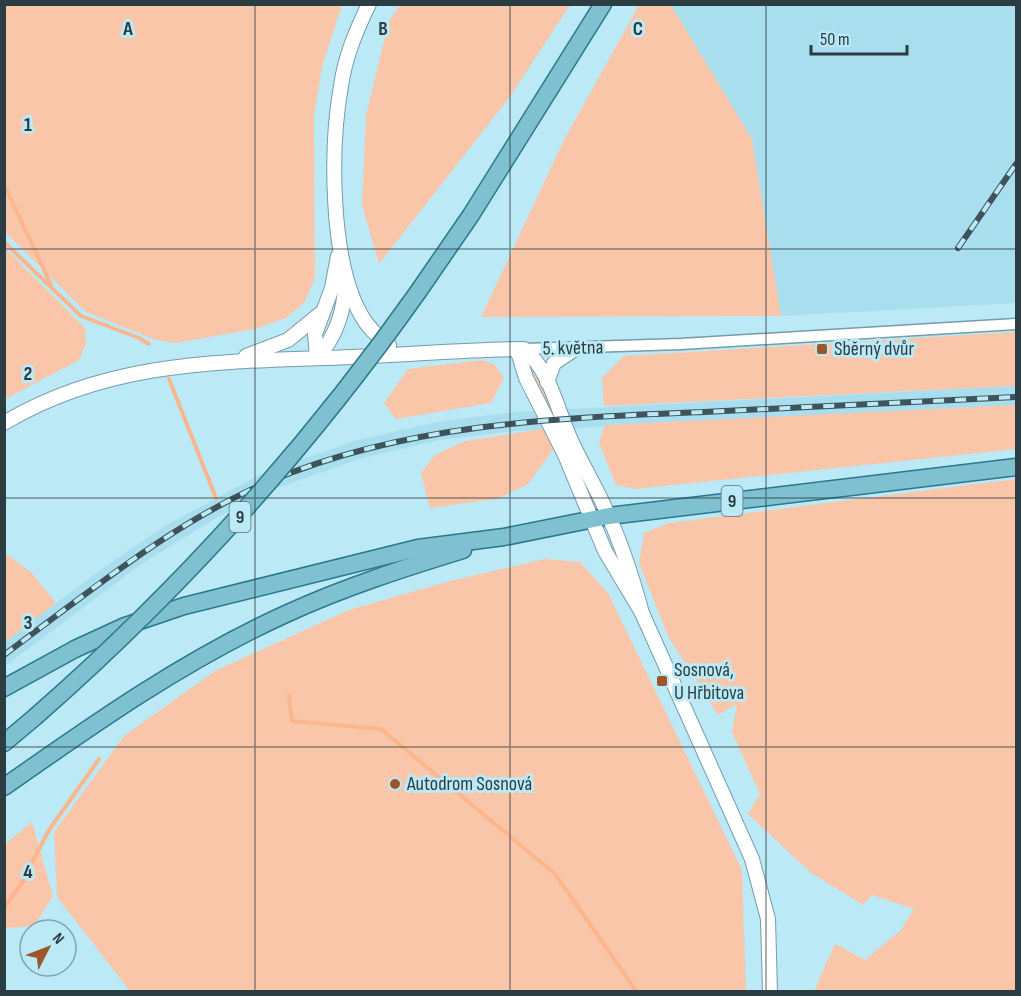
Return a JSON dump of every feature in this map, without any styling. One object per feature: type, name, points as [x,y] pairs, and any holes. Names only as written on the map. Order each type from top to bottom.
[{"type":"main road","name":"9","points":[[4,743],[145,616],[231,527],[329,411],[418,292],[471,215],[603,4]]},
{"type":"main road","name":"9","points":[[4,688],[75,649],[125,626],[184,606],[418,548],[504,537],[609,516],[1017,467]]},
{"type":"main road","name":"9","points":[[4,787],[130,700],[256,629],[377,577],[504,537]]},
{"type":"street","points":[[369,4],[350,49],[338,104],[336,174],[339,244],[345,273],[357,308],[370,328],[403,355]]},
{"type":"street","points":[[317,358],[315,334],[335,276],[339,244]]},
{"type":"street","points":[[317,358],[329,345],[337,327],[344,298],[345,273]]},
{"type":"street","points":[[229,362],[288,340],[305,328],[325,308]]},
{"type":"street","name":"5. května","points":[[4,423],[78,387],[130,373],[229,362],[681,344],[1017,324]]},
{"type":"street","points":[[547,382],[554,363],[578,348]]},
{"type":"street","points":[[521,349],[535,358],[570,438],[609,516],[632,576],[642,613]]},
{"type":"street","points":[[521,349],[526,378],[549,420],[605,551],[642,613],[752,859],[768,919],[770,992]]},
{"type":"shaded area","points":[[4,5],[342,5],[322,67],[314,115],[315,278],[304,303],[286,318],[255,329],[176,343],[156,340],[86,312],[5,232]]},
{"type":"shaded area","points":[[400,5],[570,5],[509,98],[379,264],[362,205],[366,115],[389,21]]},
{"type":"shaded area","points":[[639,5],[671,5],[752,139],[781,316],[481,317],[564,140]]},
{"type":"shaded area","points":[[671,5],[1016,5],[1016,303],[781,316],[752,139]]},
{"type":"shaded area","points":[[5,248],[85,328],[86,344],[79,360],[5,399]]},
{"type":"shaded area","points":[[1016,332],[1016,386],[604,406],[602,378],[624,356]]},
{"type":"shaded area","points":[[482,360],[494,364],[504,378],[491,403],[396,419],[384,403],[408,369]]},
{"type":"shaded area","points":[[533,368],[552,406],[549,407],[532,377]]},
{"type":"shaded area","points":[[1016,386],[1016,405],[516,431],[439,440],[359,459],[272,490],[218,517],[143,563],[5,666],[5,642],[103,568],[163,527],[265,472],[354,441],[436,422],[514,412]]},
{"type":"shaded area","points":[[1016,405],[1016,449],[635,489],[616,485],[599,443],[605,425]]},
{"type":"shaded area","points":[[549,428],[555,447],[527,485],[497,499],[430,508],[421,473],[435,455],[465,441]]},
{"type":"shaded area","points":[[1016,479],[1016,991],[814,991],[835,944],[865,960],[901,930],[914,909],[872,895],[863,905],[810,872],[748,814],[760,794],[732,732],[737,704],[718,715],[668,636],[639,563],[644,533],[669,523]]},
{"type":"shaded area","points":[[5,553],[32,573],[56,603],[5,642]]},
{"type":"shaded area","name":"Autodrom Sosnová","points":[[545,559],[580,562],[608,593],[742,870],[746,991],[130,991],[78,924],[78,918],[73,918],[57,897],[54,832],[124,736],[215,671],[349,610],[450,581]]},
{"type":"shaded area","points":[[32,822],[53,896],[39,918],[18,918],[18,927],[5,928],[5,844]]},
{"type":"waterway","points":[[4,184],[51,285]]},
{"type":"waterway","points":[[4,242],[81,316],[149,344]]},
{"type":"waterway","points":[[169,379],[216,498]]},
{"type":"waterway","points":[[289,696],[292,721],[381,729],[555,874],[637,992]]},
{"type":"waterway","points":[[4,908],[21,884],[49,830],[99,759]]},
{"type":"railway","points":[[958,248],[1016,164]]},
{"type":"railway","points":[[4,655],[132,560],[199,517],[270,481],[322,462],[376,447],[429,435],[538,421],[1016,397]]},
{"type":"place","name":"Sběrný dvůr","points":[[822,349]]},
{"type":"place","name":"Sosnová, U Hřbitova","points":[[662,681]]},
{"type":"place","name":"Autodrom Sosnová","points":[[395,784]]}]
